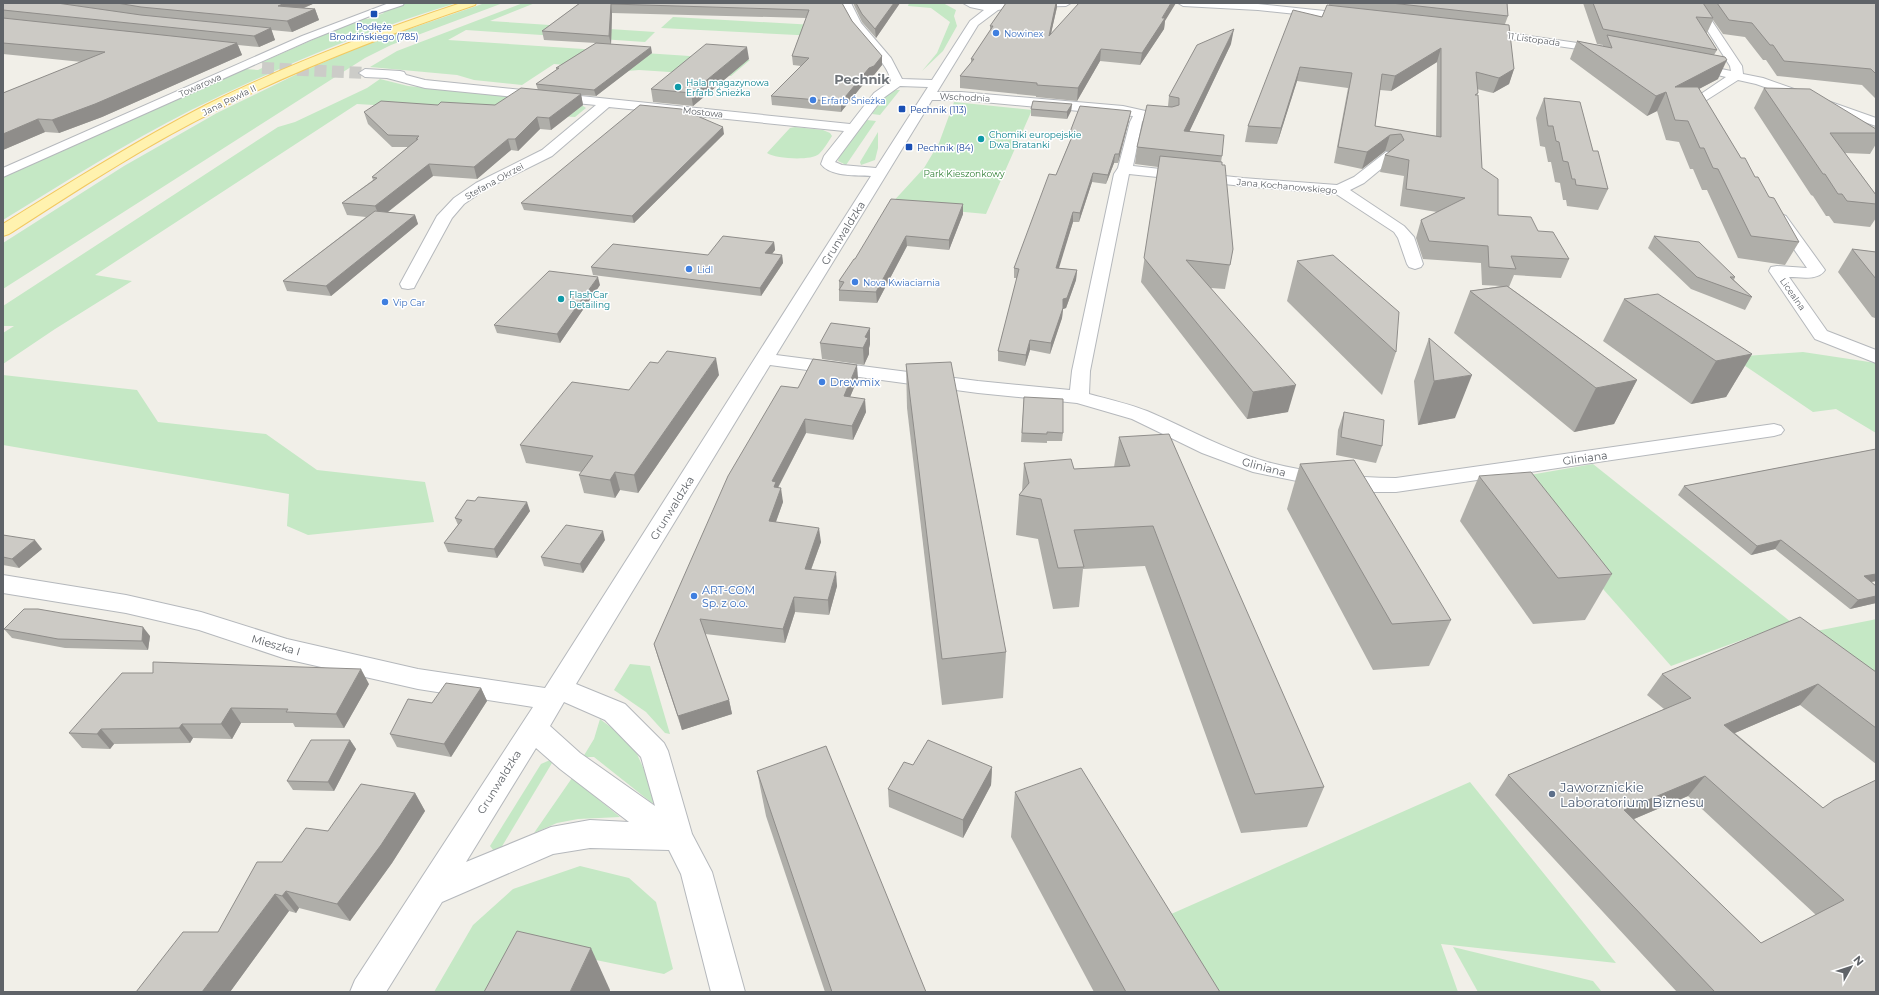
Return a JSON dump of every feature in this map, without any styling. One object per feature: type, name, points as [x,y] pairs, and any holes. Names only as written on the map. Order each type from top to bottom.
[{"type":"main road","name":"Jana Pawła II","points":[[3,231],[150,141],[234,97],[351,45],[471,3]]},
{"type":"street","name":"Towarowa","points":[[3,173],[306,38],[366,14],[399,3]]},
{"type":"street","points":[[846,3],[857,27],[886,61],[897,79]]},
{"type":"street","points":[[972,4],[998,7],[1018,4],[1066,3]]},
{"type":"street","points":[[1182,3],[1258,7],[1363,18]]},
{"type":"street","points":[[1696,3],[1736,66],[1737,75]]},
{"type":"street","name":"Grunwaldzka","points":[[972,4],[972,16],[974,23]]},
{"type":"street","name":"Grunwaldzka","points":[[367,992],[432,891],[974,23],[983,17],[989,10],[998,7]]},
{"type":"street","name":"11 Listopada","points":[[1470,31],[1556,41],[1618,52]]},
{"type":"street","points":[[283,36],[306,38]]},
{"type":"street","points":[[247,51],[270,54]]},
{"type":"street","points":[[1684,64],[1737,75],[1876,122]]},
{"type":"street","points":[[240,67],[262,68]]},
{"type":"street","name":"Mostowa","points":[[365,73],[386,74],[425,84],[853,128]]},
{"type":"street","points":[[1720,135],[1701,109],[1698,100],[1737,75]]},
{"type":"street","points":[[880,173],[839,168],[828,164],[829,159],[878,96],[897,79],[936,84]]},
{"type":"street","name":"Wschodnia","points":[[929,96],[1006,105],[1165,118]]},
{"type":"street","name":"Stefana Okrzei","points":[[408,284],[445,216],[459,201],[481,186],[547,153],[607,102]]},
{"type":"street","points":[[1079,397],[1081,371],[1121,174],[1125,169],[1136,122],[1140,115]]},
{"type":"street","points":[[1339,190],[1359,180],[1392,155]]},
{"type":"street","name":"Jana Kochanowskiego","points":[[1125,169],[1243,182],[1339,190],[1363,204],[1398,229],[1406,237],[1415,264]]},
{"type":"street","name":"Licealna","points":[[1774,209],[1817,270],[1810,273],[1777,270],[1816,328],[1821,335],[1876,357]]},
{"type":"street","name":"Gliniana","points":[[765,359],[978,387],[1079,397],[1139,415],[1238,460],[1292,474],[1336,482],[1366,485],[1396,485],[1412,483],[1774,430]]},
{"type":"street","name":"Mieszka I","points":[[3,584],[126,604],[171,614],[201,621],[286,649],[418,679],[526,695],[555,694],[615,712],[654,751],[678,836],[696,872],[728,992]]},
{"type":"street","points":[[533,728],[570,761],[628,805],[678,836]]},
{"type":"street","points":[[432,891],[551,841],[590,834],[678,836]]},
{"type":"green space","points":[[405,3],[456,3],[321,51],[223,94],[143,136],[3,220],[3,177],[245,69],[258,70],[270,64],[260,63],[362,18],[368,19],[384,13],[380,11]]},
{"type":"green space","points":[[485,3],[503,3],[391,45],[365,58],[3,289],[3,243],[124,166],[217,113],[295,75],[363,45]]},
{"type":"green space","points":[[523,3],[535,3],[490,21],[655,32],[645,42],[466,30],[448,40],[750,60],[731,76],[639,70],[627,71],[554,64],[522,85],[474,80],[457,75],[370,67],[397,51]]},
{"type":"green space","points":[[909,3],[943,3],[956,10],[954,16],[957,26],[943,51],[922,71],[937,53],[950,22],[931,8],[908,6]]},
{"type":"green space","points":[[673,17],[850,27],[856,38],[661,28]]},
{"type":"green space","points":[[380,79],[408,86],[580,104],[586,108],[575,117],[357,104],[95,275],[132,281],[55,329],[3,364],[3,333],[14,326],[3,326],[3,306],[278,127],[295,122],[367,88]]},
{"type":"green space","points":[[896,90],[900,90],[880,115],[872,114],[885,96]]},
{"type":"green space","name":"Park Kieszonkowy","points":[[954,102],[1032,110],[986,214],[890,205],[924,168],[939,143]]},
{"type":"green space","points":[[867,120],[876,121],[846,165],[838,161],[839,157]]},
{"type":"green space","points":[[795,127],[823,130],[830,133],[832,136],[819,154],[809,158],[785,158],[767,153],[790,128]]},
{"type":"green space","points":[[878,132],[878,148],[875,160],[861,165],[860,162]]},
{"type":"green space","points":[[1803,352],[1876,363],[1876,433],[1836,409],[1813,412],[1732,357]]},
{"type":"green space","points":[[3,375],[137,390],[158,422],[266,434],[317,470],[425,482],[434,522],[308,535],[287,526],[289,494],[3,445]]},
{"type":"green space","points":[[1593,464],[1791,622],[1671,666],[1506,479]]},
{"type":"green space","points":[[1876,619],[1876,694],[1796,635],[1872,620]]},
{"type":"green space","points":[[630,664],[650,666],[670,734],[665,733],[646,712],[614,690]]},
{"type":"green space","points":[[600,719],[625,738],[637,754],[658,801],[652,803],[594,757],[583,757],[594,739]]},
{"type":"green space","points":[[550,760],[552,763],[501,848],[494,851],[490,846],[541,764]]},
{"type":"green space","points":[[572,778],[620,817],[578,819],[557,823],[534,833]]},
{"type":"green space","points":[[1470,782],[1616,963],[1441,944],[1458,992],[1197,992],[1153,922]]},
{"type":"green space","points":[[580,866],[629,878],[656,902],[673,969],[664,974],[552,951],[493,992],[434,992],[473,925],[513,889]]},
{"type":"green space","points":[[1453,947],[1593,981],[1602,992],[1478,992]]},
{"type":"building","points":[[3,3],[57,3],[141,15],[271,28],[254,36],[3,10]]},
{"type":"building","points":[[117,3],[285,3],[278,6],[315,9],[287,21],[141,7]]},
{"type":"building","points":[[580,3],[842,3],[852,21],[882,56],[874,66],[869,68],[841,102],[771,96],[809,58],[792,56],[809,10],[611,4],[609,36],[542,31]]},
{"type":"building","points":[[856,3],[894,3],[875,29],[862,14]]},
{"type":"building","points":[[1006,3],[1056,3],[1049,36],[1079,3],[1171,3],[1162,18],[1165,18],[1142,53],[1101,49],[1078,88],[960,76],[974,59],[971,59],[993,26],[990,26]]},
{"type":"building","points":[[1391,3],[1507,3],[1508,16]]},
{"type":"building","points":[[1593,3],[1703,3],[1713,18],[1696,17],[1717,50],[1603,29]]},
{"type":"building","points":[[1717,3],[1876,3],[1876,74],[1871,69],[1784,61],[1773,45],[1770,45],[1752,23],[1729,20]]},
{"type":"building","points":[[1327,5],[1509,25],[1514,69],[1499,78],[1476,72],[1478,93],[1475,95],[1478,95],[1482,168],[1498,179],[1498,215],[1531,217],[1538,231],[1553,232],[1569,259],[1511,256],[1516,269],[1489,267],[1488,246],[1429,241],[1421,220],[1465,198],[1406,189],[1409,160],[1385,155],[1404,140],[1401,134],[1390,135],[1367,152],[1338,147],[1352,73],[1300,67],[1281,128],[1248,126],[1293,10],[1322,17]],"holes":[[[1441,48],[1441,137],[1375,126],[1382,74],[1395,76]]]},
{"type":"building","points":[[3,18],[237,43],[95,104],[52,120],[38,119],[3,134],[3,93],[105,52],[3,43]]},
{"type":"building","points":[[1234,29],[1184,131],[1224,135],[1222,156],[1137,147],[1147,105],[1172,107],[1179,105],[1179,98],[1169,96],[1197,45]]},
{"type":"building","points":[[1607,35],[1725,57],[1727,60],[1675,87],[1698,87],[1741,158],[1745,158],[1755,177],[1758,177],[1769,197],[1774,198],[1799,242],[1751,236],[1718,169],[1713,168],[1704,148],[1700,148],[1688,121],[1675,120],[1666,92],[1656,96],[1577,41],[1612,48]]},
{"type":"building","points":[[596,43],[651,47],[594,90],[536,84],[559,68],[556,68]]},
{"type":"building","points":[[706,44],[747,47],[691,93],[651,89]]},
{"type":"building","points":[[521,88],[581,94],[549,118],[537,117],[515,139],[508,139],[474,167],[429,164],[375,206],[342,203],[377,178],[372,177],[418,139],[416,139],[419,136],[388,135],[364,112],[381,101],[438,105],[441,102],[495,105]]},
{"type":"building","points":[[1764,88],[1810,89],[1876,129],[1876,133],[1830,133],[1876,195],[1876,204],[1847,201],[1842,194],[1838,194]]},
{"type":"building","points":[[1544,98],[1580,102],[1593,151],[1598,151],[1608,189],[1576,185],[1575,179],[1572,179],[1568,162],[1563,161],[1559,142],[1556,141],[1553,126],[1548,126]]},
{"type":"building","points":[[1033,101],[1072,104],[1067,112],[1031,109]]},
{"type":"building","points":[[640,105],[681,109],[723,127],[632,216],[521,203]]},
{"type":"building","points":[[1080,106],[1131,111],[1119,154],[1115,154],[1108,175],[1093,173],[1080,213],[1073,212],[1056,268],[1077,270],[1067,298],[1063,299],[1063,308],[1051,343],[1030,340],[1026,355],[998,351],[1019,269],[1014,268],[1049,174],[1056,175],[1074,132],[1070,132]]},
{"type":"building","points":[[1160,156],[1222,162],[1222,165],[1225,165],[1233,249],[1230,265],[1186,260],[1296,385],[1253,392],[1144,258]]},
{"type":"building","points":[[891,199],[963,204],[949,240],[906,236],[876,292],[839,290],[844,282],[839,281],[855,259]]},
{"type":"building","points":[[375,211],[415,215],[326,286],[283,281]]},
{"type":"building","name":"Lidl","points":[[723,236],[774,242],[765,253],[782,255],[760,288],[591,267],[613,244],[708,255]]},
{"type":"building","points":[[1654,236],[1699,242],[1735,277],[1730,277],[1752,297],[1697,277]]},
{"type":"building","points":[[1852,249],[1876,252],[1876,279]]},
{"type":"building","points":[[1333,255],[1399,312],[1396,352],[1297,261]]},
{"type":"building","name":"FlashCar Detailing","points":[[549,271],[598,277],[557,334],[494,325]]},
{"type":"building","points":[[1507,286],[1637,380],[1596,388],[1470,291]]},
{"type":"building","points":[[1658,294],[1752,354],[1716,361],[1624,299]]},
{"type":"building","points":[[831,323],[870,328],[865,337],[868,338],[863,348],[820,343]]},
{"type":"building","points":[[1429,338],[1472,375],[1434,381]]},
{"type":"building","points":[[667,351],[716,358],[634,475],[615,472],[610,480],[579,475],[593,456],[520,445],[572,382],[629,390],[650,362],[658,363]]},
{"type":"building","points":[[813,359],[857,365],[844,396],[865,399],[852,426],[805,419],[772,481],[776,482],[774,487],[781,488],[769,521],[819,528],[805,569],[836,572],[828,600],[794,597],[783,629],[700,619],[729,700],[678,716],[654,644],[728,476],[781,386],[798,388]]},
{"type":"building","points":[[951,362],[1006,652],[942,659],[906,364]]},
{"type":"building","points":[[1024,397],[1063,399],[1063,433],[1022,433]]},
{"type":"building","points":[[1344,412],[1384,420],[1382,446],[1341,437]]},
{"type":"building","points":[[1169,434],[1324,787],[1255,794],[1153,526],[1074,530],[1084,567],[1058,568],[1041,499],[1019,495],[1029,483],[1024,463],[1071,459],[1074,469],[1130,466],[1119,437]]},
{"type":"building","points":[[1876,449],[1876,574],[1864,576],[1876,586],[1876,596],[1858,600],[1781,540],[1757,546],[1684,486]]},
{"type":"building","points":[[1354,460],[1451,620],[1392,624],[1300,464]]},
{"type":"building","points":[[1531,472],[1612,574],[1558,578],[1479,476]]},
{"type":"building","points":[[478,497],[527,502],[494,549],[444,543],[462,520],[455,518],[467,500],[475,501]]},
{"type":"building","points":[[566,525],[603,531],[580,564],[541,557]]},
{"type":"building","points":[[3,535],[35,540],[12,559],[3,557]]},
{"type":"building","points":[[24,609],[38,609],[143,627],[142,641],[58,639],[4,629]]},
{"type":"building","points":[[1800,617],[1876,672],[1876,728],[1818,684],[1724,725],[1823,808],[1834,800],[1876,780],[1876,992],[1715,992],[1508,775],[1691,698],[1662,674]],"holes":[[[1705,776],[1844,900],[1761,943],[1624,810]]]},
{"type":"building","points":[[153,662],[361,669],[336,714],[286,712],[288,709],[231,708],[221,724],[182,724],[179,728],[101,729],[97,734],[69,733],[122,673],[153,673]]},
{"type":"building","points":[[446,683],[481,688],[444,744],[390,734],[408,699],[432,703]]},
{"type":"building","points":[[311,740],[350,740],[328,782],[287,781]]},
{"type":"building","points":[[928,740],[992,767],[963,820],[888,789],[904,762],[913,765]]},
{"type":"building","points":[[826,746],[926,992],[832,992],[757,771]]},
{"type":"building","points":[[1081,768],[1220,992],[1126,992],[1015,792]]},
{"type":"building","points":[[361,784],[415,793],[381,845],[337,904],[286,891],[282,896],[275,894],[202,992],[136,992],[183,932],[218,932],[257,862],[282,862],[306,828],[328,831]]},
{"type":"building","points":[[517,931],[591,948],[570,992],[484,992]]},
{"type":"tunnel","points":[[262,68],[365,73]]},
{"type":"place","name":"Podłęże Brodzińskiego (785)","points":[[374,14]]},
{"type":"place","name":"Nowinex","points":[[996,33]]},
{"type":"place","name":"Hala magazynowa Erfarb Śnieżka","points":[[678,87]]},
{"type":"place","name":"Erfarb Śnieżka","points":[[813,100]]},
{"type":"place","name":"Pechnik (113)","points":[[902,109]]},
{"type":"place","name":"Chomiki europejskie Dwa Bratanki","points":[[981,139]]},
{"type":"place","name":"Pechnik (84)","points":[[909,147]]},
{"type":"place","name":"Lidl","points":[[689,269]]},
{"type":"place","name":"Nova Kwiaciarnia","points":[[855,282]]},
{"type":"place","name":"FlashCar Detailing","points":[[561,299]]},
{"type":"place","name":"Vip Car","points":[[385,302]]},
{"type":"place","name":"Drewmix","points":[[822,382]]},
{"type":"place","name":"ART-COM Sp. z o.o.","points":[[694,596]]},
{"type":"place","name":"Jaworznickie Laboratorium Biznesu","points":[[1552,794]]},
{"type":"district","name":"Pechnik","points":[[862,79]]}]
